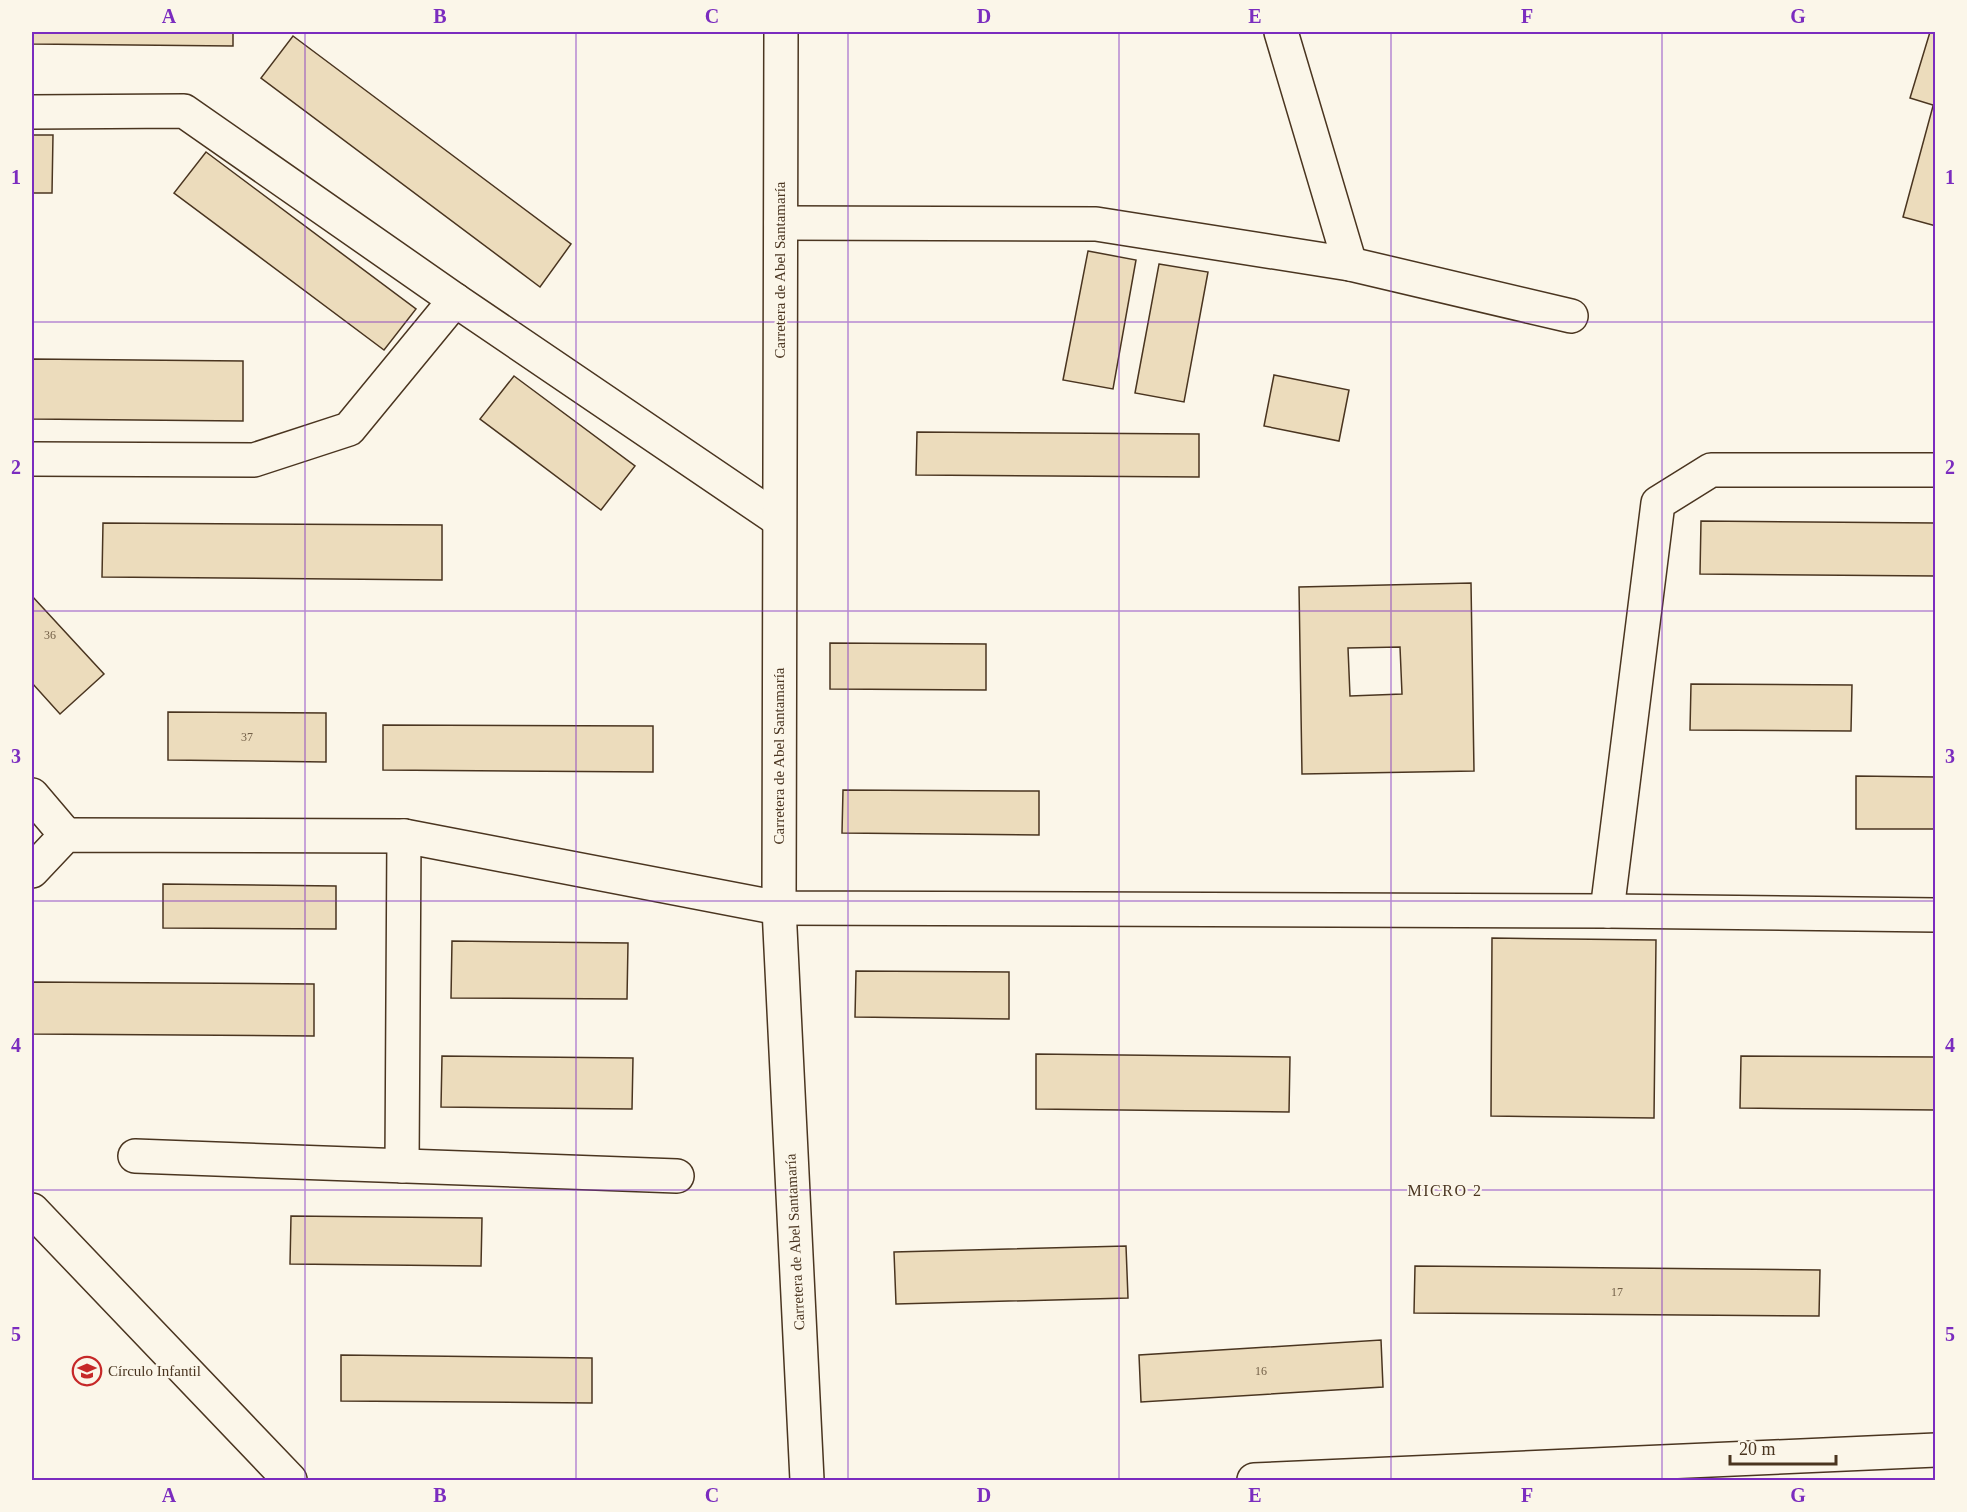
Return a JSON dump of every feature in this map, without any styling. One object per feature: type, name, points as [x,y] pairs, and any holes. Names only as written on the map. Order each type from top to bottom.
[{"type":"street","name":"Carretera de Abel Santamaría","points":[[781,32],[779,908],[807,1480]]},
{"type":"street","points":[[1281,32],[1350,264]]},
{"type":"street","points":[[32,111],[184,111],[455,300],[779,520]]},
{"type":"street","points":[[781,223],[1096,224],[1350,264],[1571,316]]},
{"type":"street","points":[[32,459],[254,460],[349,429],[455,300]]},
{"type":"street","points":[[1607,911],[1658,503],[1711,470],[1935,470]]},
{"type":"street","points":[[32,795],[66,835]]},
{"type":"street","points":[[32,871],[66,835],[404,837],[779,908],[1607,911],[1935,915]]},
{"type":"street","points":[[402,1166],[404,837]]},
{"type":"street","points":[[135,1156],[677,1176]]},
{"type":"street","points":[[32,1210],[290,1480]]},
{"type":"street","points":[[1254,1480],[1739,1470],[1935,1450]]},
{"type":"building","points":[[32,32],[233,32],[233,46],[32,44]]},
{"type":"building","points":[[1930,32],[1936,32],[1936,106],[1910,98]]},
{"type":"building","points":[[293,36],[571,244],[540,287],[261,78]]},
{"type":"building","points":[[1933,106],[1936,106],[1936,226],[1903,217]]},
{"type":"building","points":[[32,135],[53,135],[52,193],[32,193]]},
{"type":"building","points":[[206,152],[416,309],[384,350],[174,193]]},
{"type":"building","points":[[1088,251],[1136,260],[1113,389],[1063,380]]},
{"type":"building","points":[[1159,264],[1208,272],[1184,402],[1135,393]]},
{"type":"building","points":[[32,359],[243,361],[243,421],[32,419]]},
{"type":"building","points":[[1274,375],[1349,390],[1339,441],[1264,426]]},
{"type":"building","points":[[514,376],[635,466],[601,510],[480,419]]},
{"type":"building","points":[[917,432],[1199,434],[1199,477],[916,475]]},
{"type":"building","points":[[1701,521],[1936,523],[1936,576],[1700,574]]},
{"type":"building","points":[[103,523],[442,525],[442,580],[102,577]]},
{"type":"building","points":[[1471,583],[1474,771],[1302,774],[1299,587]],"holes":[[[1400,647],[1402,694],[1350,696],[1348,648]]]},
{"type":"building","points":[[32,596],[104,674],[60,714],[32,683]]},
{"type":"building","points":[[830,643],[986,644],[986,690],[830,689]]},
{"type":"building","points":[[1691,684],[1852,685],[1851,731],[1690,730]]},
{"type":"building","points":[[168,712],[326,713],[326,762],[168,760]]},
{"type":"building","points":[[383,725],[653,726],[653,772],[383,770]]},
{"type":"building","points":[[1856,776],[1936,777],[1936,829],[1856,829]]},
{"type":"building","points":[[843,790],[1039,791],[1039,835],[842,833]]},
{"type":"building","points":[[163,884],[336,886],[336,929],[163,928]]},
{"type":"building","points":[[1492,938],[1656,940],[1654,1118],[1491,1116]]},
{"type":"building","points":[[452,941],[628,943],[627,999],[451,998]]},
{"type":"building","points":[[856,971],[1009,972],[1009,1019],[855,1017]]},
{"type":"building","points":[[32,982],[314,984],[314,1036],[32,1034]]},
{"type":"building","points":[[1036,1054],[1290,1057],[1289,1112],[1036,1109]]},
{"type":"building","points":[[442,1056],[633,1058],[632,1109],[441,1107]]},
{"type":"building","points":[[1741,1056],[1936,1057],[1936,1110],[1740,1108]]},
{"type":"building","points":[[291,1216],[482,1218],[481,1266],[290,1264]]},
{"type":"building","points":[[1126,1246],[1128,1298],[896,1304],[894,1252]]},
{"type":"building","points":[[1415,1266],[1820,1270],[1819,1316],[1414,1313]]},
{"type":"building","points":[[1381,1340],[1383,1387],[1141,1402],[1139,1355]]},
{"type":"building","points":[[341,1355],[592,1358],[592,1403],[341,1401]]},
{"type":"place","name":"Círculo Infantil","points":[[87,1371]]},
{"type":"district","name":"MICRO 2","points":[[1445,1190]]}]
